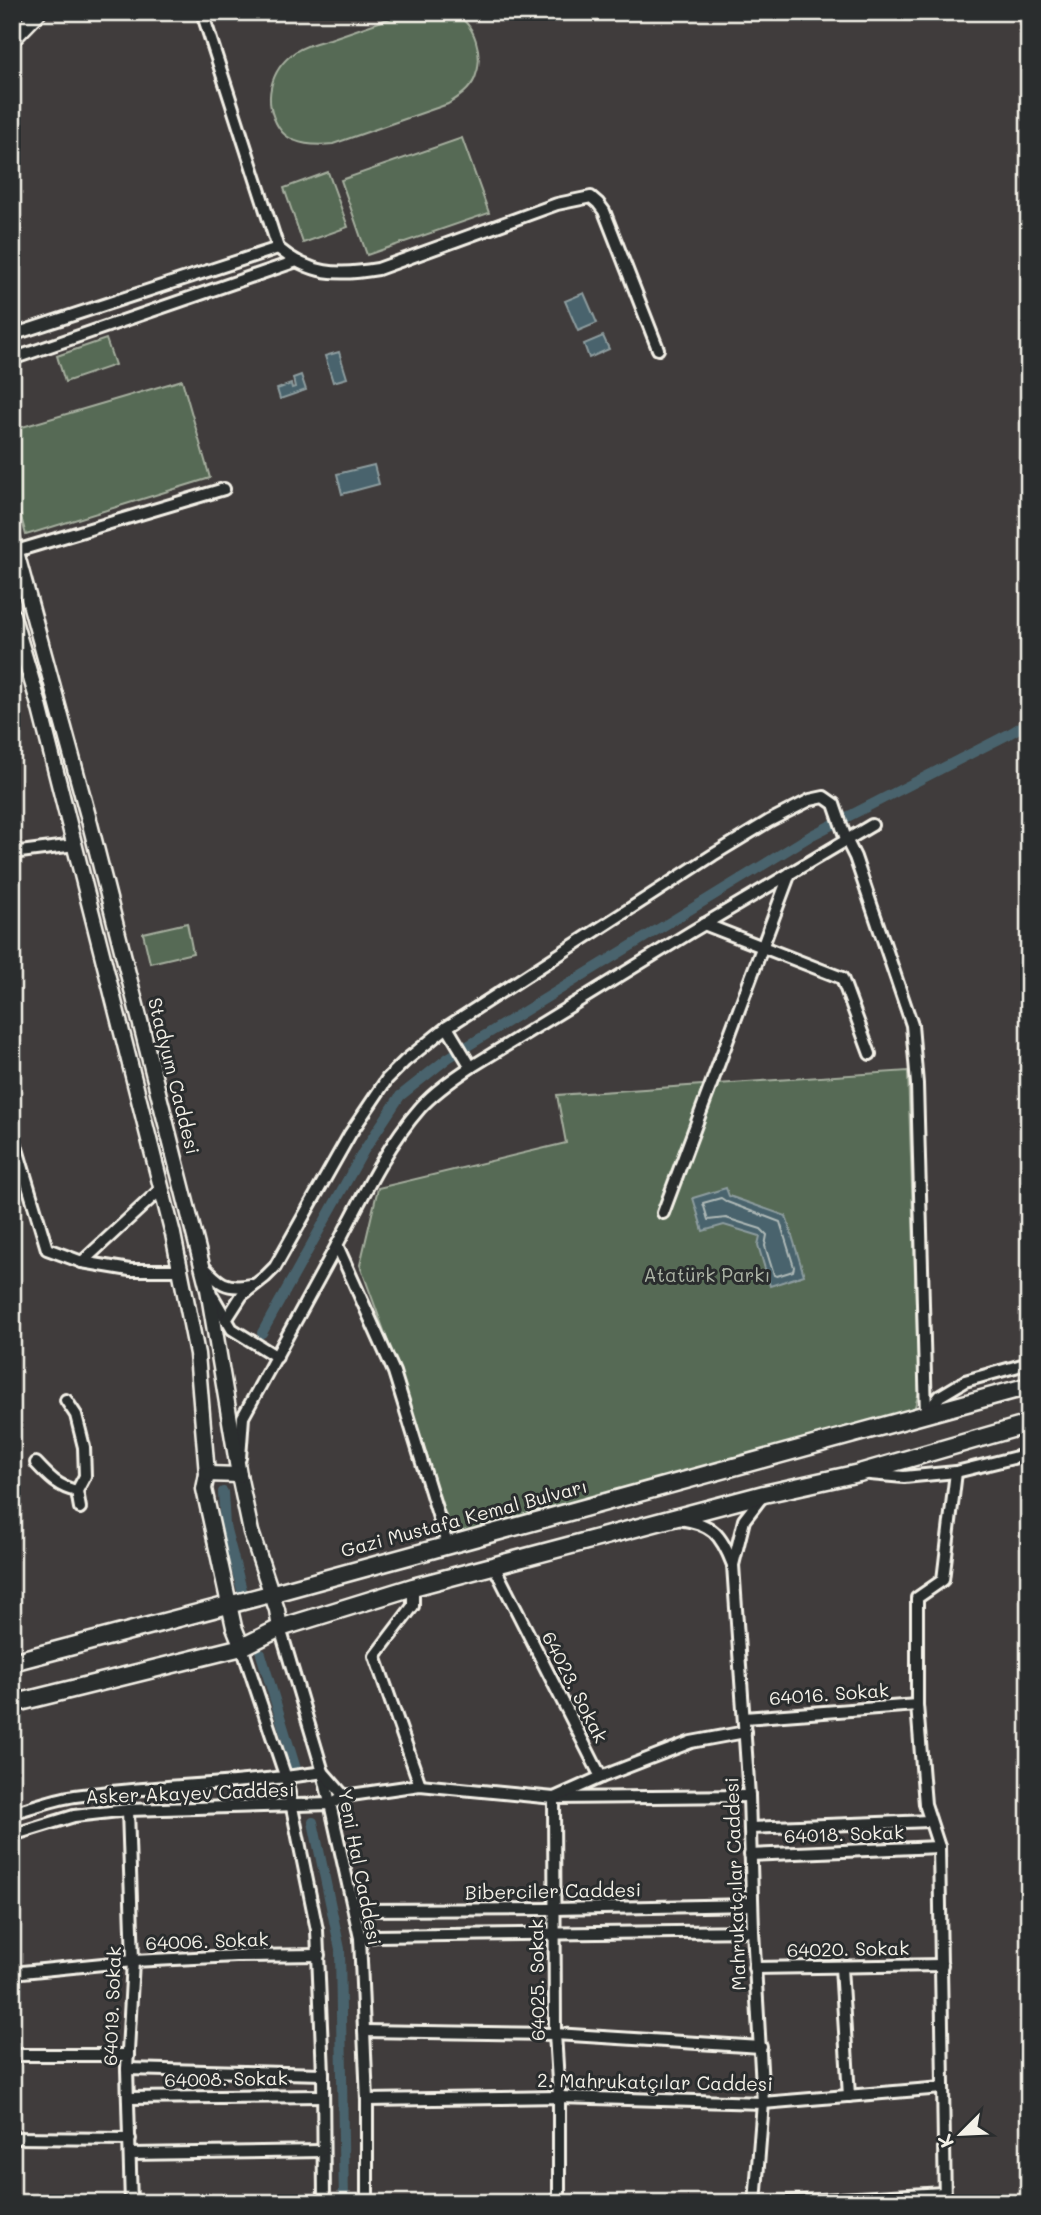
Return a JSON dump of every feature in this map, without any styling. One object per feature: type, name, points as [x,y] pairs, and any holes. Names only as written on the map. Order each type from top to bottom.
[{"type":"highway","name":"Gazi Mustafa Kemal Bulvarı","points":[[12,1662],[1029,1386]]},
{"type":"highway","points":[[12,1704],[242,1647],[280,1628],[413,1587],[764,1494],[859,1473],[1029,1424]]},
{"type":"main road","points":[[12,18],[18,12]]},
{"type":"main road","points":[[12,40],[39,12]]},
{"type":"main road","name":"Stadyum Caddesi","points":[[14,543],[88,816],[208,1289],[251,1532],[277,1610],[280,1628]]},
{"type":"main road","name":"Stadyum Caddesi","points":[[12,614],[39,705],[181,1270],[197,1354],[207,1475],[205,1489],[233,1627],[242,1647]]},
{"type":"main road","points":[[207,1475],[239,1475]]},
{"type":"street","points":[[202,12],[278,248],[294,262],[329,273],[348,274],[378,269],[557,204],[591,197],[604,211],[658,349]]},
{"type":"street","points":[[12,335],[278,248]]},
{"type":"street","points":[[12,359],[294,262]]},
{"type":"street","points":[[14,543],[224,489]]},
{"type":"street","points":[[226,1320],[242,1294],[275,1267],[350,1134],[382,1087],[405,1061],[447,1027],[713,855],[769,821],[810,800],[824,797],[834,804],[865,885],[912,1025],[917,1084],[926,1414]]},
{"type":"street","points":[[239,1475],[243,1417],[395,1140],[421,1107],[471,1067],[790,873],[845,834],[872,825]]},
{"type":"street","points":[[12,853],[75,845]]},
{"type":"street","points":[[663,1213],[790,873]]},
{"type":"street","points":[[704,924],[842,978],[870,1054]]},
{"type":"street","points":[[447,1027],[471,1067]]},
{"type":"street","points":[[12,1132],[47,1249],[82,1262],[130,1270],[181,1270]]},
{"type":"street","points":[[82,1262],[162,1188]]},
{"type":"street","points":[[337,1245],[394,1372],[447,1544]]},
{"type":"street","points":[[202,1265],[218,1282],[230,1287],[257,1283]]},
{"type":"street","points":[[208,1289],[232,1329],[277,1357]]},
{"type":"street","points":[[926,1414],[940,1395],[965,1381],[1029,1363]]},
{"type":"street","points":[[66,1401],[76,1415],[83,1447],[85,1476],[77,1491],[80,1508]]},
{"type":"street","points":[[859,1473],[904,1477],[956,1472],[1029,1454]]},
{"type":"street","points":[[36,1463],[55,1483],[77,1491]]},
{"type":"street","points":[[769,2203],[945,2198],[939,1847],[925,1804],[917,1705],[917,1598],[943,1580],[956,1472]]},
{"type":"street","name":"Mahrukatçılar Caddesi","points":[[755,2203],[763,2103],[754,1968],[749,1796],[733,1565],[744,1520],[764,1494]]},
{"type":"street","name":"Mahrukatçılar Caddesi","points":[[673,1519],[697,1521],[709,1527],[723,1541],[733,1565]]},
{"type":"street","name":"64023. Sokak","points":[[494,1566],[601,1777]]},
{"type":"street","points":[[413,1587],[413,1606],[375,1656],[420,1785]]},
{"type":"street","name":"Yeni Hal Caddesi","points":[[280,1628],[323,1772],[360,1938],[367,2100],[367,2203]]},
{"type":"street","points":[[242,1647],[286,1778],[317,1930],[323,2074],[324,2203]]},
{"type":"street","name":"64016. Sokak","points":[[744,1718],[917,1705]]},
{"type":"street","points":[[554,1798],[691,1742],[745,1732]]},
{"type":"street","points":[[323,1772],[344,1796]]},
{"type":"street","name":"Asker Akayev Caddesi","points":[[12,1813],[72,1796],[286,1778],[323,1772]]},
{"type":"street","points":[[331,1804],[344,1796],[420,1785],[554,1798],[749,1796]]},
{"type":"street","name":"64025. Sokak","points":[[554,1798],[553,1935],[559,2097],[559,2203]]},
{"type":"street","name":"Asker Akayev Caddesi","points":[[12,1835],[74,1815],[128,1810],[331,1804]]},
{"type":"street","name":"64019. Sokak","points":[[128,1810],[133,1961],[127,2069],[131,2203]]},
{"type":"street","points":[[750,1828],[930,1821]]},
{"type":"street","name":"64018. Sokak","points":[[750,1855],[939,1847]]},
{"type":"street","name":"Biberciler Caddesi","points":[[355,1910],[752,1905]]},
{"type":"street","points":[[360,1938],[753,1931]]},
{"type":"street","name":"64006. Sokak","points":[[12,1973],[133,1961],[319,1955]]},
{"type":"street","name":"64020. Sokak","points":[[754,1968],[942,1965]]},
{"type":"street","points":[[841,1966],[849,2096]]},
{"type":"street","points":[[364,2031],[555,2034],[761,2047]]},
{"type":"street","points":[[12,2055],[128,2055]]},
{"type":"street","points":[[127,2069],[323,2074]]},
{"type":"street","name":"2. Mahrukatçılar Caddesi","points":[[367,2100],[559,2097],[763,2103],[942,2088]]},
{"type":"street","name":"64008. Sokak","points":[[129,2098],[323,2096]]},
{"type":"street","points":[[12,2138],[130,2139]]},
{"type":"street","points":[[130,2154],[322,2151]]},
{"type":"green space","points":[[408,12],[446,12],[467,23],[476,40],[479,60],[475,78],[467,90],[448,104],[333,144],[303,143],[284,134],[274,118],[270,97],[274,77],[286,59],[308,46]]},
{"type":"green space","points":[[462,138],[489,213],[367,255],[341,180]]},
{"type":"green space","points":[[328,172],[348,227],[303,243],[284,188]]},
{"type":"green space","points":[[106,339],[115,365],[65,382],[57,356]]},
{"type":"green space","points":[[182,380],[210,478],[26,535],[12,484],[12,430]]},
{"type":"green space","points":[[187,923],[193,953],[150,963],[143,933]]},
{"type":"green space","name":"Atatürk Parkı","points":[[908,1071],[919,1392],[913,1414],[447,1544],[398,1369],[360,1265],[378,1188],[566,1143],[557,1095]]},
{"type":"water","points":[[584,293],[597,323],[578,331],[565,301]]},
{"type":"water","points":[[603,336],[609,349],[589,358],[584,344]]},
{"type":"water","points":[[339,352],[347,378],[333,382],[325,356]]},
{"type":"water","points":[[301,375],[306,390],[280,399],[277,389],[291,384],[292,388],[295,387],[293,378]]},
{"type":"water","points":[[374,465],[379,484],[342,494],[337,474]]},
{"type":"water","points":[[726,1188],[729,1196],[786,1216],[804,1275],[770,1286],[758,1245],[760,1236],[724,1225],[703,1231],[693,1198]]},
{"type":"waterway","points":[[262,1333],[363,1152],[400,1096],[448,1058],[812,835],[1029,722]]},
{"type":"waterway","points":[[223,1492],[225,1526],[242,1590]]},
{"type":"waterway","points":[[261,1654],[296,1769]]},
{"type":"waterway","points":[[313,1822],[340,1949],[344,2203]]}]
